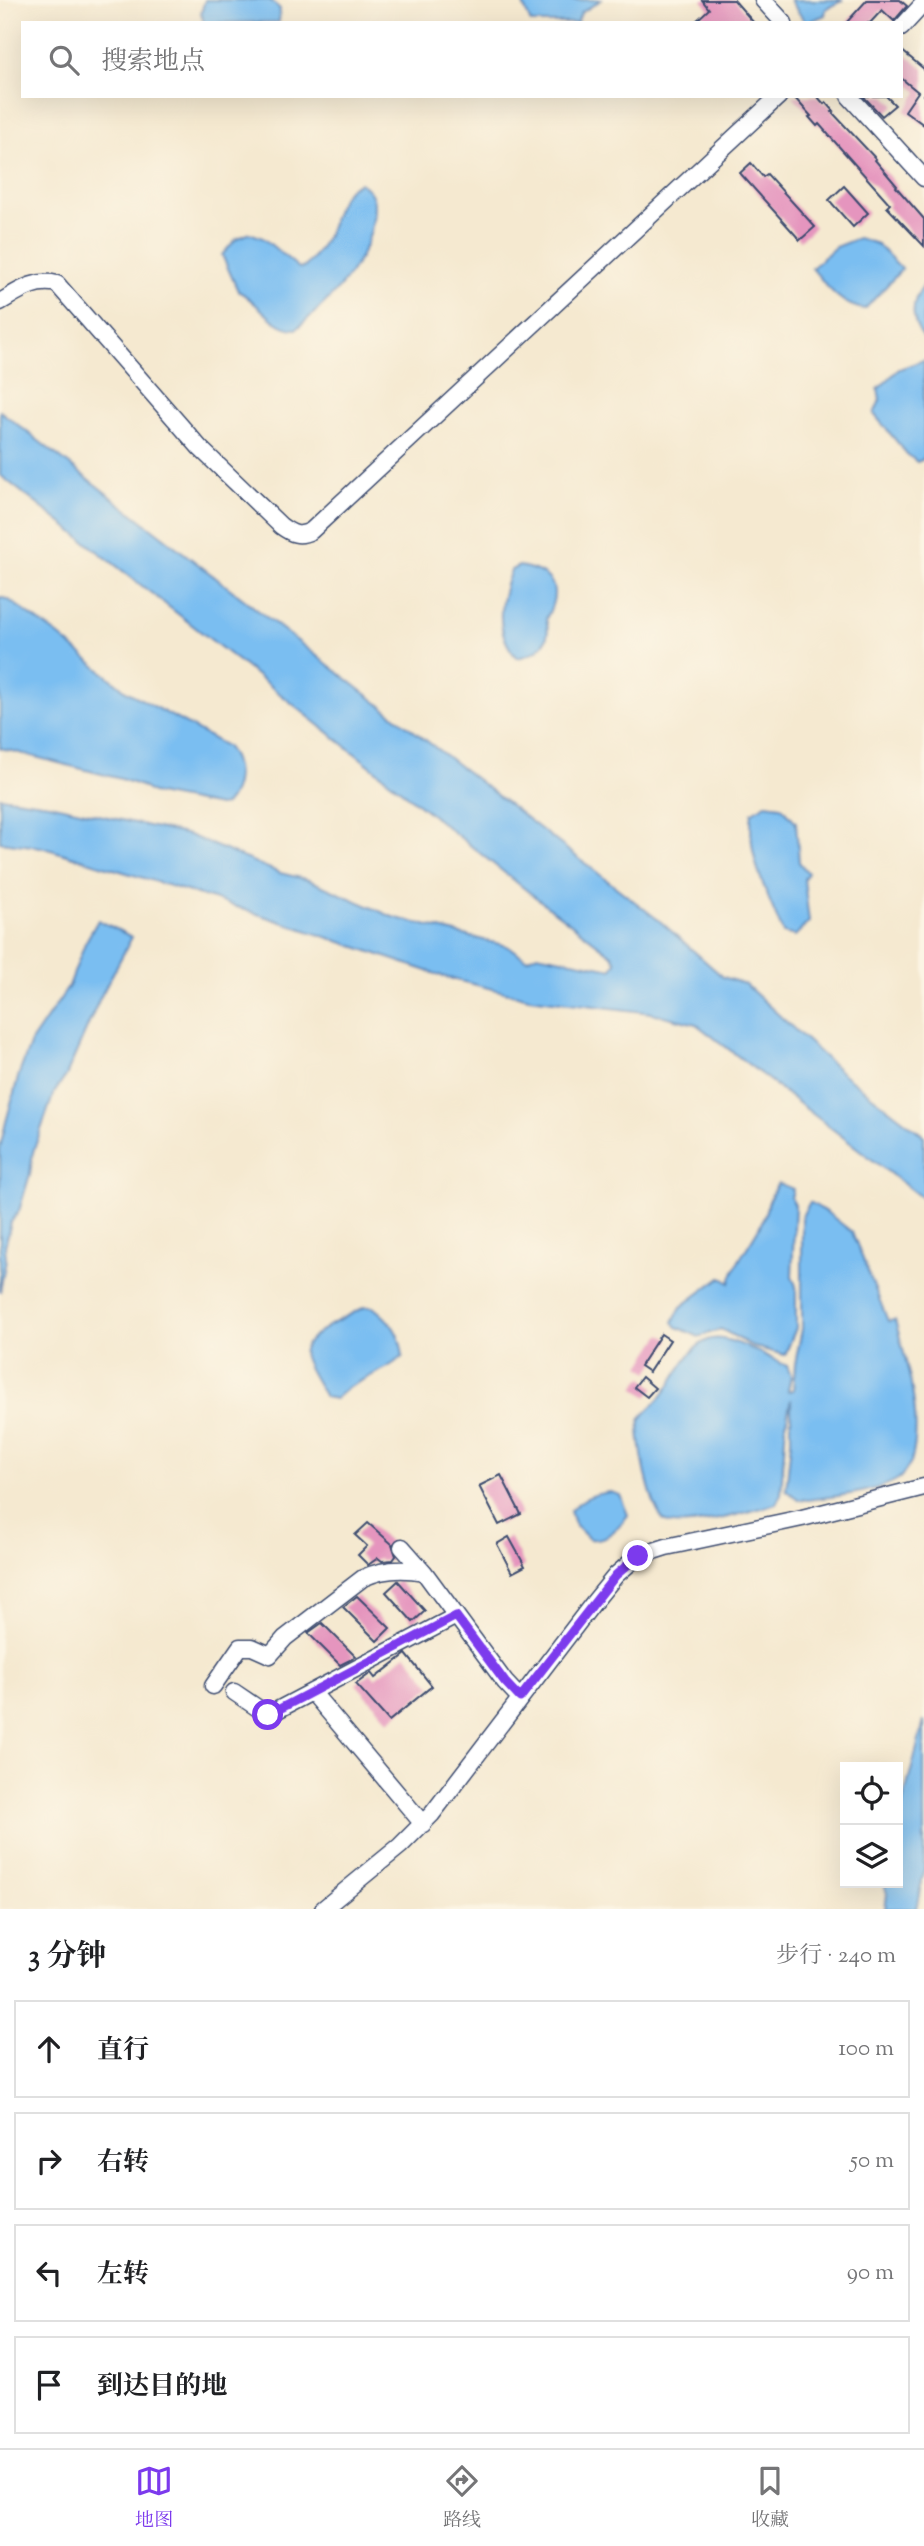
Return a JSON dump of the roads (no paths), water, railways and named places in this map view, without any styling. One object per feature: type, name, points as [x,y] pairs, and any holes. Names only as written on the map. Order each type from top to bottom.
[{"type":"street","points":[[763,0],[781,21]]},
{"type":"street","points":[[903,26],[924,3]]},
{"type":"street","points":[[0,302],[43,281],[57,284],[200,448],[281,526],[290,533],[302,535],[311,531],[777,98]]},
{"type":"street","points":[[851,98],[924,178]]},
{"type":"street","points":[[323,1909],[423,1824],[616,1575],[638,1556],[666,1547],[802,1518],[924,1487]]},
{"type":"street","points":[[401,1547],[424,1572],[505,1682],[520,1698]]},
{"type":"street","points":[[213,1686],[240,1647],[252,1647],[270,1656],[285,1638],[363,1578],[377,1572],[409,1569],[424,1572]]},
{"type":"street","points":[[234,1692],[268,1715],[456,1616]]},
{"type":"street","points":[[313,1693],[423,1824]]},
{"type":"water","points":[[205,0],[270,0],[280,9],[279,21],[203,21],[201,13]]},
{"type":"water","points":[[521,0],[601,0],[581,13],[578,21],[530,21]]},
{"type":"water","points":[[790,0],[843,0],[826,9],[825,15],[805,21]]},
{"type":"water","points":[[360,183],[369,191],[374,203],[369,237],[345,281],[309,318],[296,329],[288,328],[273,320],[238,291],[222,255],[236,239],[250,233],[263,238],[299,268],[305,267],[326,239],[343,197],[353,186]]},
{"type":"water","points":[[858,238],[877,244],[902,269],[865,309],[841,300],[812,268],[835,247]]},
{"type":"water","points":[[924,285],[924,338],[916,325],[914,305]]},
{"type":"water","points":[[924,360],[924,459],[917,462],[907,454],[874,414],[880,400],[878,389],[899,369]]},
{"type":"water","points":[[0,411],[661,922],[723,977],[745,984],[842,1073],[924,1136],[924,1206],[922,1198],[696,1024],[652,1013],[529,998],[448,978],[213,899],[41,847],[0,842],[0,797],[49,804],[189,835],[280,873],[309,880],[393,917],[507,946],[527,959],[537,954],[612,969],[616,962],[612,955],[0,475]]},
{"type":"water","points":[[519,566],[547,577],[552,583],[554,598],[546,619],[547,634],[542,646],[517,658],[505,638],[501,616],[511,570]]},
{"type":"water","points":[[0,597],[9,600],[58,635],[126,691],[226,746],[234,760],[237,775],[234,791],[225,805],[152,793],[121,779],[0,748]]},
{"type":"water","points":[[766,804],[781,806],[796,822],[799,862],[808,873],[804,879],[809,922],[795,936],[783,933],[755,859],[752,812]]},
{"type":"water","points":[[98,920],[132,937],[100,998],[66,1076],[54,1093],[33,1152],[30,1174],[19,1211],[11,1222],[5,1246],[6,1259],[0,1292],[0,1148],[6,1122],[31,1042],[69,986],[85,943]]},
{"type":"water","points":[[778,1183],[793,1189],[791,1198],[795,1205],[792,1276],[796,1286],[796,1328],[785,1355],[754,1347],[721,1329],[699,1337],[677,1327],[673,1322],[681,1307],[721,1277],[730,1283],[739,1260],[761,1224]]},
{"type":"water","points":[[810,1202],[852,1232],[888,1321],[895,1320],[909,1373],[915,1410],[915,1446],[911,1462],[900,1477],[878,1488],[808,1500],[798,1499],[786,1490],[791,1441],[791,1399],[786,1423],[781,1494],[776,1504],[703,1522],[666,1522],[660,1516],[650,1491],[640,1443],[640,1421],[693,1351],[708,1340],[716,1338],[759,1352],[787,1366],[791,1376],[788,1391],[793,1390],[802,1329],[802,1216]]},
{"type":"water","points":[[365,1307],[373,1307],[390,1323],[400,1341],[403,1357],[347,1388],[335,1399],[325,1397],[306,1362],[304,1349],[316,1334]]},
{"type":"water","points":[[610,1492],[620,1495],[628,1515],[607,1536],[589,1539],[574,1524],[570,1511],[588,1497]]},
{"type":"water","points":[[924,1721],[924,1871],[916,1909],[885,1909],[885,1888],[903,1888],[903,1802]]}]
